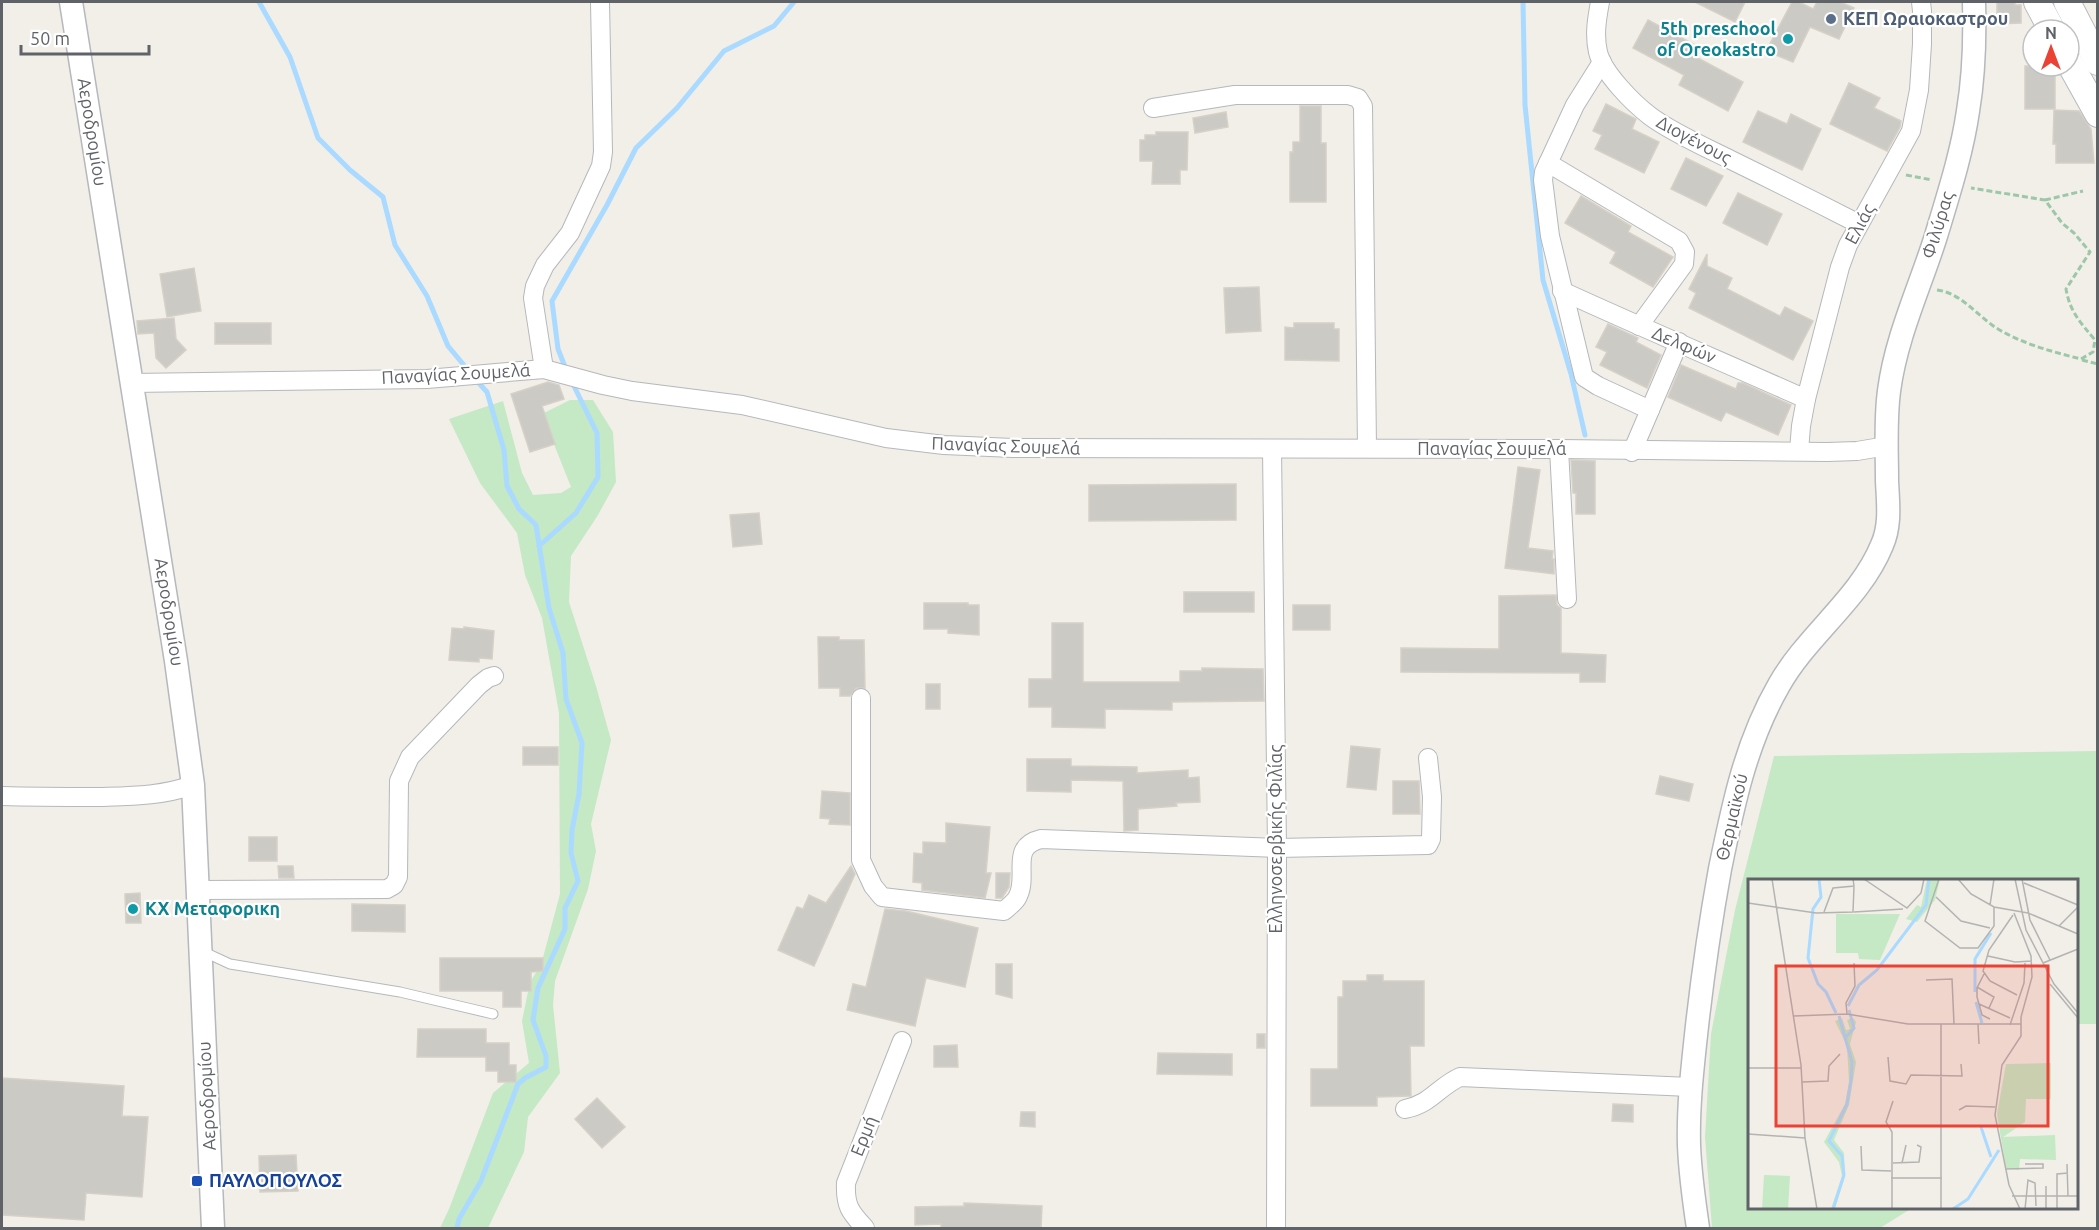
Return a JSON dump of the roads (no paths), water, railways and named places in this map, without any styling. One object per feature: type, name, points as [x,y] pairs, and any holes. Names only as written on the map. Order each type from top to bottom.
[{"type":"main road","points":[[2037,2],[2046,18]]},
{"type":"main road","points":[[2067,2],[2097,62]]},
{"type":"main road","points":[[2078,78],[2097,114]]},
{"type":"street","name":"Αεροδρομίου","points":[[71,2],[176,660],[193,785],[213,1228]]},
{"type":"street","points":[[551,371],[533,298],[535,286],[545,265],[570,234],[601,166],[603,152],[600,2]]},
{"type":"street","name":"Διογένους","points":[[1600,2],[1596,34],[1598,52],[1602,62],[1612,76],[1650,116],[1697,143],[1859,224]]},
{"type":"street","name":"Ελιάς","points":[[1799,451],[1806,399],[1840,267],[1848,245],[1911,131],[1919,90],[1923,11],[1921,2]]},
{"type":"street","name":"Φιλύρας","points":[[1887,446],[1889,390],[1893,371],[1935,238],[1968,114],[1974,54],[1974,2]]},
{"type":"street","points":[[1602,62],[1575,105],[1544,172],[1550,236],[1584,377],[1598,387],[1650,410]]},
{"type":"street","points":[[1153,108],[1235,95],[1348,95],[1358,98],[1363,106],[1367,448]]},
{"type":"street","points":[[1548,163],[1679,241],[1685,252],[1684,264],[1639,326]]},
{"type":"street","name":"Δελφών","points":[[1562,291],[1806,399]]},
{"type":"street","points":[[1632,452],[1679,342]]},
{"type":"street","name":"Παναγίας Σουμελά","points":[[132,383],[427,379],[551,371],[632,391],[776,412],[911,442],[1013,448],[1827,452],[1857,451],[1887,446]]},
{"type":"street","name":"Θερμαϊκού","points":[[1698,1228],[1689,1146],[1690,1087],[1700,993],[1714,900],[1744,762],[1758,726],[1780,683],[1862,580],[1878,556],[1888,525],[1887,446]]},
{"type":"street","name":"Ελληνοσερβικής Φιλίας","points":[[1272,449],[1277,848],[1276,1228]]},
{"type":"street","points":[[1559,449],[1567,599]]},
{"type":"street","points":[[197,890],[387,889],[394,885],[398,877],[399,781],[403,769],[410,758],[479,685],[494,676]]},
{"type":"street","points":[[861,698],[861,860],[873,886],[882,897],[1004,911],[1019,896],[1023,849],[1029,842],[1041,839],[1277,848],[1428,845],[1431,839],[1432,796],[1428,758]]},
{"type":"street","points":[[2,796],[149,796],[178,791],[193,785]]},
{"type":"street","name":"Ερμή","points":[[865,1228],[850,1212],[845,1199],[846,1183],[902,1041]]},
{"type":"street","points":[[1405,1109],[1419,1107],[1460,1077],[1690,1087]]},
{"type":"lane","points":[[200,950],[230,964],[400,992],[493,1014]]},
{"type":"waterway","points":[[259,2],[290,57],[318,138],[350,170],[383,197],[395,245],[427,296],[448,346],[468,370]]},
{"type":"waterway","points":[[567,372],[558,349],[552,301],[607,205],[636,148],[677,108],[724,51],[774,26],[794,2]]},
{"type":"waterway","points":[[1523,2],[1525,105],[1543,280],[1571,374],[1585,435]]},
{"type":"waterway","points":[[457,1228],[459,1219],[481,1181],[518,1084],[546,1067],[546,1056],[533,1020],[538,988],[565,929],[565,908],[578,881],[571,853],[572,830],[579,794],[582,743],[566,699],[563,653],[549,608],[536,525],[519,509],[507,486],[504,450],[487,392],[476,380]]},
{"type":"waterway","points":[[539,546],[576,513],[598,477],[597,433],[571,380]]},
{"type":"place","name":"ΚΕΠ Ωραιοκαστρου","points":[[1831,19]]},
{"type":"place","name":"5th preschool of Oreokastro","points":[[1788,39]]},
{"type":"place","name":"ΚΧ Μεταφορικη","points":[[133,909]]},
{"type":"place","name":"ΠΑΥΛΟΠΟΥΛΟΣ","points":[[197,1181]]}]
